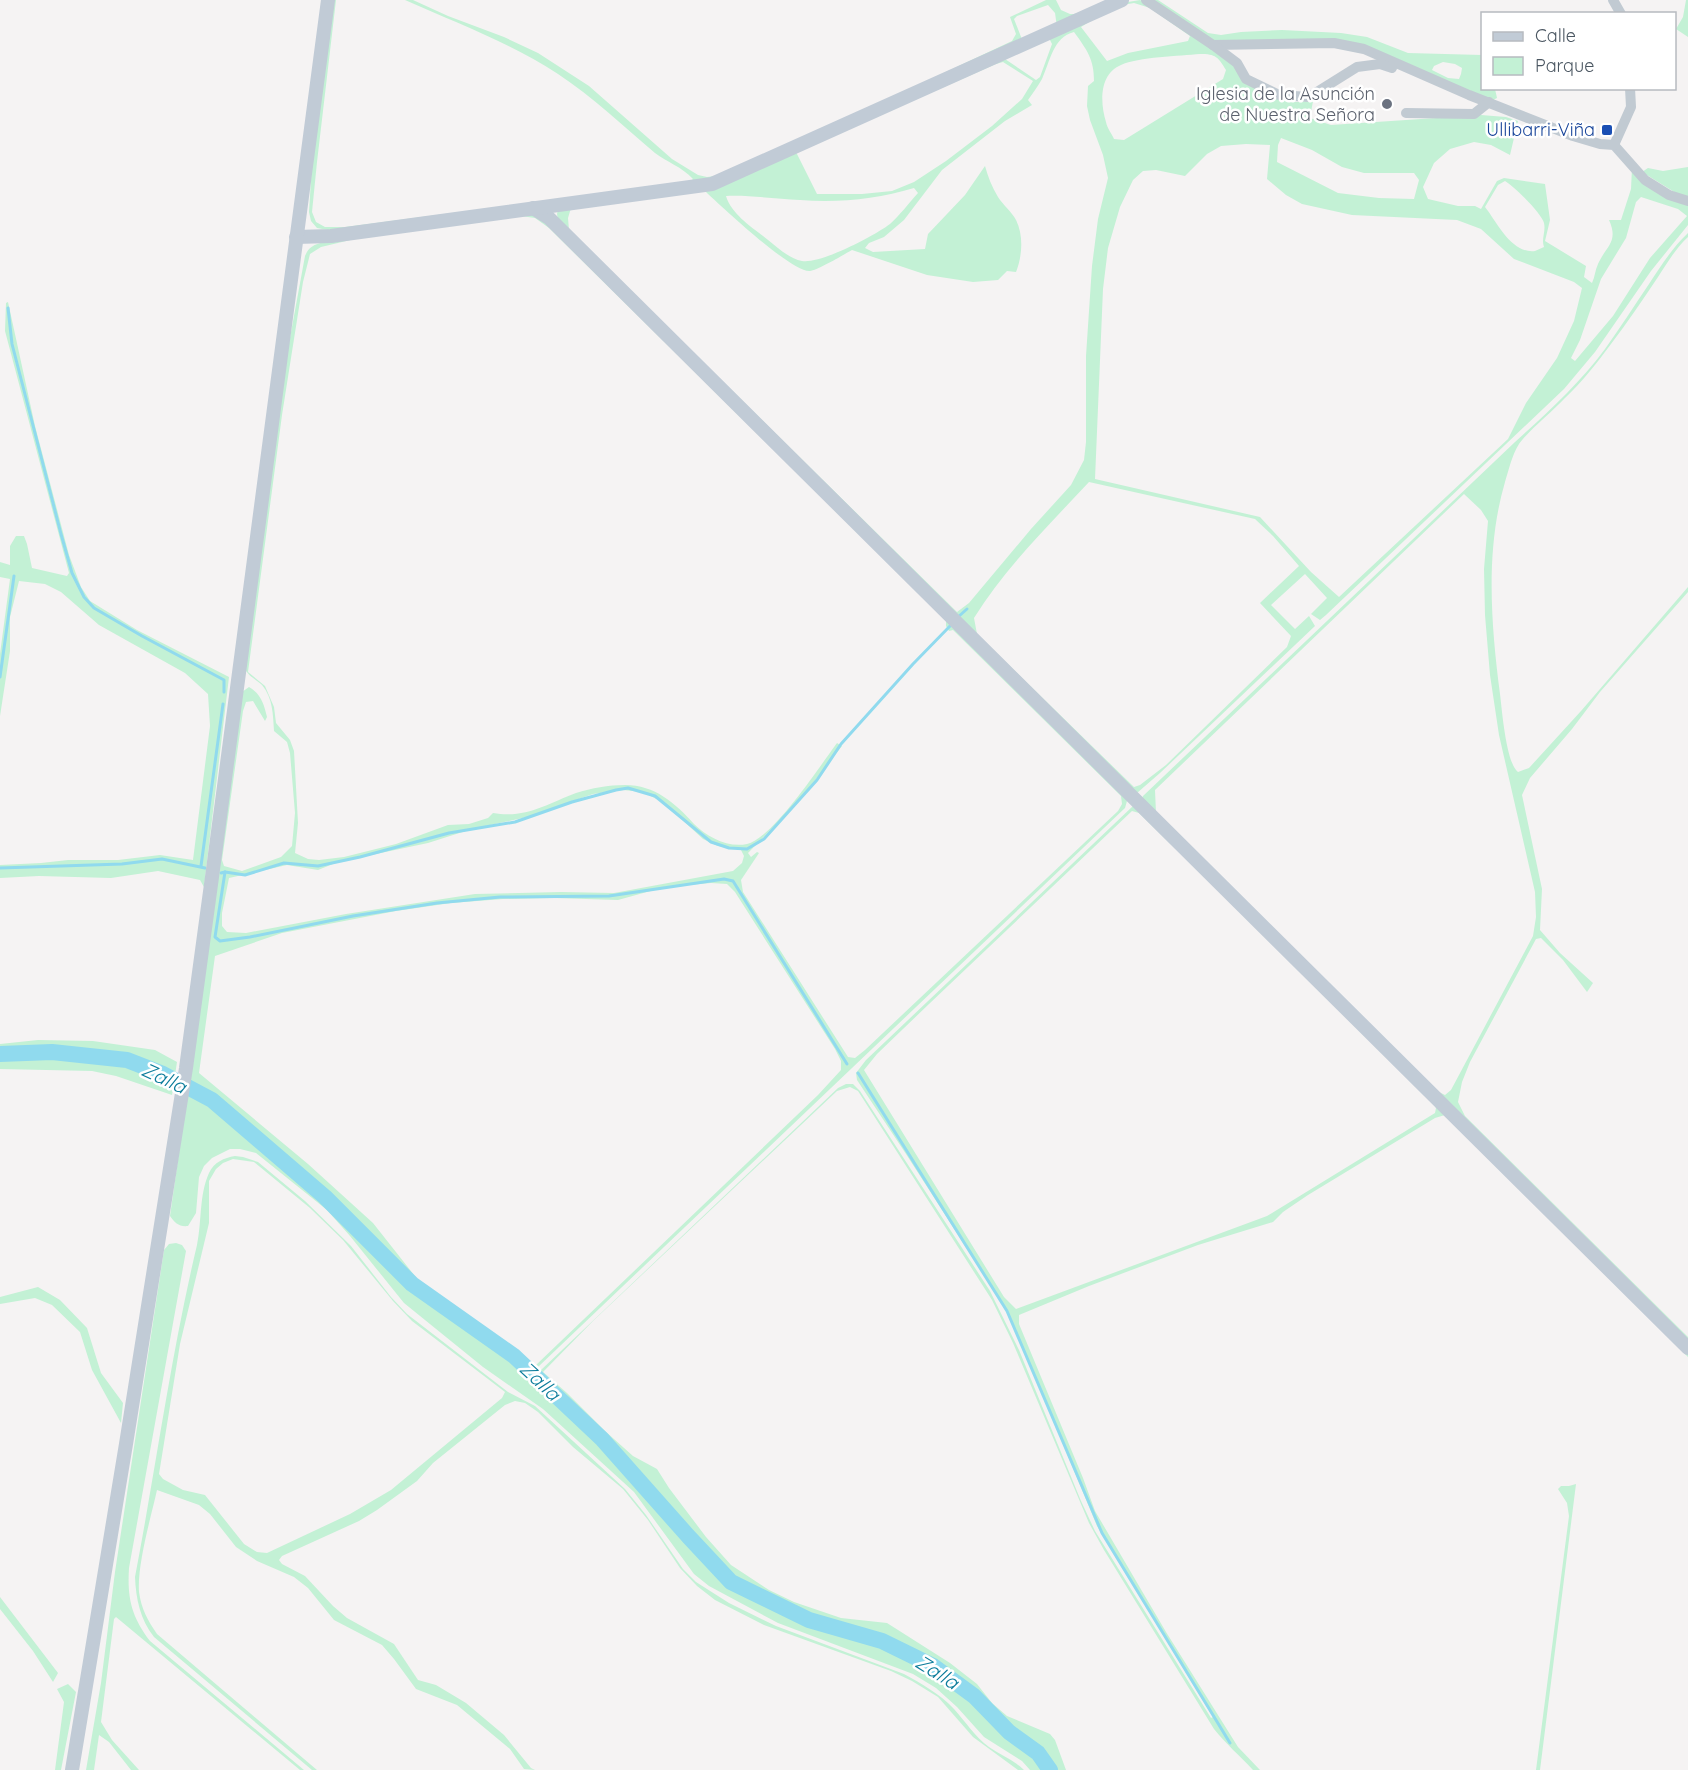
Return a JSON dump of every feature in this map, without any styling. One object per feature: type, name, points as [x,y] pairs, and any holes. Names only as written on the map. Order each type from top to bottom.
[{"type":"street","points":[[319,0],[324,29]]},
{"type":"street","points":[[72,1770],[121,1480],[186,1068],[328,0]]},
{"type":"street","points":[[296,237],[331,236],[712,184],[1122,0]]},
{"type":"street","points":[[1146,0],[1237,63],[1246,79],[1279,95],[1309,97],[1357,67],[1380,64],[1488,102],[1573,136],[1600,144],[1614,145],[1645,180],[1669,195],[1688,201]]},
{"type":"street","points":[[1214,45],[1334,43],[1364,49],[1469,95]]},
{"type":"street","points":[[1614,145],[1631,107],[1630,90]]},
{"type":"street","points":[[1406,113],[1474,114],[1488,102]]},
{"type":"street","points":[[533,208],[549,218],[1688,1348]]},
{"type":"green space","points":[[332,0],[336,0],[312,212],[316,222],[325,227],[345,227],[690,182],[693,179],[655,153],[596,102],[558,74],[502,43],[405,0],[413,0],[538,53],[589,86],[672,159],[698,175],[707,177],[715,176],[899,94],[1012,41],[1016,34],[1010,17],[1046,0],[1056,0],[1061,10],[1075,14],[1103,2],[1115,0],[1057,27],[1055,13],[1048,5],[1017,16],[1014,19],[1023,42],[732,172],[709,180],[377,226],[328,230],[317,228],[311,221],[309,212],[312,164]]},
{"type":"green space","points":[[1140,0],[1151,5],[1277,97],[1296,102],[1313,101],[1310,118],[1331,125],[1481,115],[1506,117],[1518,121],[1510,155],[1491,145],[1474,142],[1450,149],[1434,163],[1423,187],[1428,199],[1458,206],[1475,206],[1481,209],[1497,181],[1504,178],[1545,184],[1550,220],[1545,241],[1586,266],[1584,277],[1592,283],[1598,264],[1612,239],[1612,227],[1609,220],[1621,220],[1631,189],[1632,168],[1688,204],[1688,225],[1651,271],[1595,352],[1564,389],[1320,620],[1311,614],[1327,598],[1305,574],[1271,605],[1295,629],[1309,616],[1315,626],[1137,793],[558,220],[557,214],[558,210],[571,208],[688,190],[1002,57],[1036,80],[1040,77],[1052,44],[1049,38],[1122,3]],"holes":[[[1134,3],[1150,8],[1190,36],[1188,41],[1128,53],[1107,61],[1081,27],[1106,12]],[[1074,32],[1086,50],[1093,67],[1094,81],[1088,86],[1087,106],[1108,178],[1098,219],[1092,266],[1086,356],[1084,460],[1071,485],[969,603],[957,612],[569,230],[568,218],[571,208],[695,191],[706,192],[773,251],[801,269],[814,270],[852,250],[927,275],[973,282],[998,280],[1007,271],[1016,272],[1020,260],[1021,240],[1019,226],[996,193],[985,166],[965,195],[928,234],[925,249],[873,252],[865,248],[869,243],[884,237],[904,220],[942,170],[1005,121],[1032,105],[1028,100],[1042,79],[1061,39]],[[1205,54],[1216,57],[1221,62],[1226,70],[1223,79],[1124,140],[1114,139],[1107,124],[1102,98],[1105,82],[1114,69],[1128,62]],[[1003,62],[1033,81],[1022,99],[992,126],[946,161],[914,182],[892,191],[817,194],[796,152]],[[1281,138],[1312,150],[1342,167],[1364,173],[1414,173],[1419,180],[1414,199],[1338,193],[1277,162],[1278,145]],[[1270,145],[1267,179],[1286,195],[1302,204],[1352,215],[1457,220],[1481,229],[1514,259],[1574,282],[1582,288],[1574,321],[1557,358],[1526,403],[1508,439],[1339,597],[1311,572],[1260,517],[1095,479],[1103,289],[1108,248],[1120,207],[1133,180],[1143,171],[1156,170],[1185,176],[1207,154],[1221,146]],[[1505,181],[1515,188],[1542,219],[1544,247],[1535,251],[1520,248],[1501,231],[1485,207],[1498,185]],[[914,188],[918,193],[890,224],[847,248],[811,261],[802,261],[786,254],[736,213],[726,196],[829,201],[886,195]],[[1641,197],[1678,209],[1687,216],[1650,258],[1613,316],[1575,361],[1571,358],[1580,340],[1601,279],[1626,238],[1636,202]],[[1089,482],[1255,519],[1299,566],[1260,603],[1291,636],[1287,647],[1166,765],[1134,787],[977,634],[974,618],[1014,564]]]},
{"type":"green space","points":[[1154,0],[1158,0],[1208,33],[1221,35],[1282,30],[1341,33],[1367,37],[1408,53],[1481,55],[1481,90],[1495,90],[1497,98],[1493,100],[1351,43],[1221,42],[1210,39]],"holes":[[[1443,62],[1462,68],[1459,79],[1448,78],[1432,70],[1434,66]]]},
{"type":"green space","points":[[1686,0],[1688,0],[1688,37],[1676,29],[1683,17]]},
{"type":"green space","points":[[1688,167],[1688,199],[1642,172],[1648,168],[1663,171]]},
{"type":"green space","points":[[526,212],[534,213],[548,223],[1126,796],[1127,801],[1125,808],[538,1367],[541,1370],[838,1088],[846,1084],[853,1084],[860,1091],[990,1291],[1019,1350],[1095,1531],[1211,1718],[1213,1717],[1097,1526],[1005,1308],[857,1080],[856,1073],[866,1060],[1133,806],[1139,808],[1688,1353],[1688,1357],[1445,1115],[1435,1118],[1308,1195],[1283,1212],[1273,1222],[1198,1245],[1019,1315],[1019,1324],[1095,1511],[1166,1632],[1238,1747],[1260,1770],[1253,1770],[1214,1729],[1104,1550],[1089,1523],[1013,1343],[992,1300],[858,1091],[850,1087],[837,1091],[593,1321],[543,1372],[633,1456],[657,1469],[706,1537],[731,1565],[769,1590],[794,1602],[841,1618],[887,1623],[950,1663],[977,1684],[992,1703],[1007,1716],[1050,1734],[1055,1740],[1066,1770],[1030,1770],[1022,1761],[984,1737],[936,1688],[913,1674],[778,1623],[709,1586],[694,1574],[634,1492],[543,1409],[483,1367],[404,1303],[327,1210],[256,1153],[230,1149],[212,1158],[204,1166],[199,1177],[196,1213],[188,1226],[178,1224],[170,1216],[240,696],[249,687],[261,700],[267,717],[265,721],[253,701],[246,702],[222,860],[224,866],[242,871],[281,857],[292,846],[295,813],[290,753],[287,742],[274,731],[272,707],[266,690],[249,674],[245,669],[289,343],[305,256],[312,246],[324,242]],"holes":[[[521,216],[535,218],[549,228],[946,620],[949,631],[953,630],[1121,796],[1122,804],[1118,811],[855,1058],[848,1057],[743,892],[741,880],[759,853],[751,857],[748,853],[802,797],[842,746],[837,743],[770,829],[758,839],[747,844],[725,843],[711,837],[664,797],[646,788],[625,785],[582,791],[526,812],[493,813],[488,818],[469,824],[448,825],[396,844],[344,857],[319,860],[308,859],[295,853],[298,823],[294,751],[290,740],[276,723],[274,707],[265,686],[248,672],[282,415],[303,282],[310,254],[321,247],[363,237]],[[623,790],[643,792],[664,803],[703,839],[718,846],[741,850],[744,856],[742,863],[733,871],[614,893],[475,894],[346,914],[246,933],[227,932],[222,926],[222,913],[229,878],[287,865],[318,870],[338,862],[428,843],[472,829],[527,817],[593,794]],[[1132,811],[1139,813],[1432,1100],[1436,1108],[1435,1113],[1267,1216],[1016,1309],[1004,1297],[864,1070],[877,1054]],[[727,884],[735,892],[835,1049],[841,1061],[841,1070],[818,1095],[536,1365],[507,1343],[448,1309],[422,1285],[373,1223],[308,1164],[199,1073],[215,956],[282,933],[396,911],[451,903],[503,899],[618,900],[665,887]]]},
{"type":"green space","points":[[1688,233],[1688,237],[1595,365],[1571,393],[1519,444],[1505,482],[1492,561],[1492,614],[1505,736],[1510,758],[1518,772],[1529,768],[1688,587],[1688,592],[1600,692],[1530,778],[1522,795],[1542,889],[1540,930],[1560,953],[1593,983],[1587,992],[1563,960],[1541,938],[1536,939],[1470,1062],[1462,1082],[1458,1102],[1465,1116],[1688,1337],[1688,1343],[1141,800],[1574,386],[1605,349],[1662,264]],"holes":[[[1464,494],[1481,510],[1488,521],[1484,569],[1490,675],[1499,735],[1535,892],[1536,917],[1533,936],[1451,1090],[1445,1095],[1439,1092],[1156,813],[1155,790]]]},
{"type":"green space","points":[[8,302],[35,426],[69,555],[81,587],[90,601],[137,630],[229,677],[204,887],[200,880],[158,871],[111,878],[39,876],[0,878],[0,865],[68,860],[118,860],[160,855],[193,860],[210,726],[208,694],[185,673],[99,625],[61,592],[45,584],[19,581],[10,617],[10,651],[0,716],[0,654],[10,579],[0,577],[0,562],[10,565],[10,546],[16,536],[24,536],[32,568],[67,576],[69,573],[5,331],[6,303]]},
{"type":"green space","points":[[38,1040],[93,1041],[155,1050],[177,1062],[172,1095],[116,1076],[92,1071],[0,1069],[0,1044]]},
{"type":"green space","points":[[231,1157],[243,1157],[258,1162],[305,1201],[351,1246],[407,1314],[508,1392],[535,1406],[625,1489],[646,1515],[683,1569],[696,1582],[729,1603],[776,1626],[904,1674],[937,1694],[984,1743],[1024,1770],[1018,1770],[973,1737],[938,1697],[912,1681],[891,1671],[764,1625],[715,1600],[697,1586],[680,1568],[648,1520],[623,1489],[573,1447],[538,1412],[525,1403],[515,1401],[505,1405],[433,1463],[417,1481],[377,1510],[359,1521],[282,1556],[279,1560],[282,1564],[305,1576],[347,1618],[394,1644],[418,1680],[436,1685],[466,1703],[504,1735],[535,1770],[524,1769],[510,1749],[457,1705],[416,1689],[382,1645],[334,1620],[308,1588],[294,1577],[257,1561],[236,1547],[210,1514],[199,1505],[157,1490],[145,1541],[139,1581],[140,1598],[148,1619],[157,1634],[317,1770],[312,1770],[154,1637],[142,1616],[136,1593],[135,1577],[171,1369],[197,1245],[204,1190],[209,1173],[214,1166]],"holes":[[[233,1159],[254,1162],[310,1208],[343,1240],[412,1321],[505,1392],[502,1398],[391,1490],[350,1514],[267,1553],[257,1552],[244,1544],[205,1495],[183,1490],[163,1479],[159,1474],[180,1344],[209,1223],[209,1181],[216,1169],[223,1163]]]},
{"type":"green space","points":[[169,1244],[182,1245],[186,1251],[129,1568],[132,1607],[150,1641],[304,1770],[300,1770],[116,1617],[101,1722],[112,1740],[139,1770],[131,1770],[109,1742],[99,1735],[94,1770],[86,1770],[101,1683],[115,1572],[164,1250]]},
{"type":"green space","points":[[38,1287],[60,1300],[87,1328],[101,1373],[123,1403],[121,1423],[92,1370],[80,1332],[52,1305],[35,1298],[0,1304],[0,1297]]},
{"type":"green space","points":[[1576,1484],[1540,1770],[1536,1770],[1569,1516],[1567,1503],[1558,1489],[1561,1486]]},
{"type":"green space","points":[[0,1597],[58,1673],[53,1682],[33,1651],[0,1609]]},
{"type":"green space","points":[[68,1684],[76,1692],[61,1770],[55,1770],[64,1702],[57,1689]]},
{"type":"waterway","points":[[8,308],[12,344],[61,534],[72,573],[84,597],[94,608],[224,680],[224,692]]},
{"type":"waterway","points":[[0,677],[14,576]]},
{"type":"waterway","points":[[958,617],[967,609]]},
{"type":"waterway","points":[[225,872],[245,875],[284,863],[318,866],[449,833],[515,822],[572,802],[628,788],[655,796],[711,842],[729,848],[747,849],[764,839],[817,780],[841,744],[951,625]]},
{"type":"waterway","points":[[201,866],[223,704]]},
{"type":"waterway","points":[[0,868],[122,864],[162,859],[205,868]]},
{"type":"waterway","points":[[221,873],[225,872],[215,937],[220,941],[437,903],[500,897],[609,896],[724,879],[733,881],[847,1064]]},
{"type":"waterway","name":"Zalla","points":[[0,1054],[52,1052],[127,1060],[163,1074],[212,1100],[325,1197],[412,1284],[514,1356],[602,1439],[731,1582],[809,1620],[882,1641],[933,1666],[974,1696],[1009,1732],[1038,1753],[1050,1770]]},
{"type":"waterway","points":[[858,1073],[1007,1311],[1102,1533],[1230,1743]]},
{"type":"place","name":"Iglesia de la Asunción de Nuestra Señora","points":[[1387,104]]},
{"type":"place","name":"Ullibarri-Viña","points":[[1607,130]]}]
